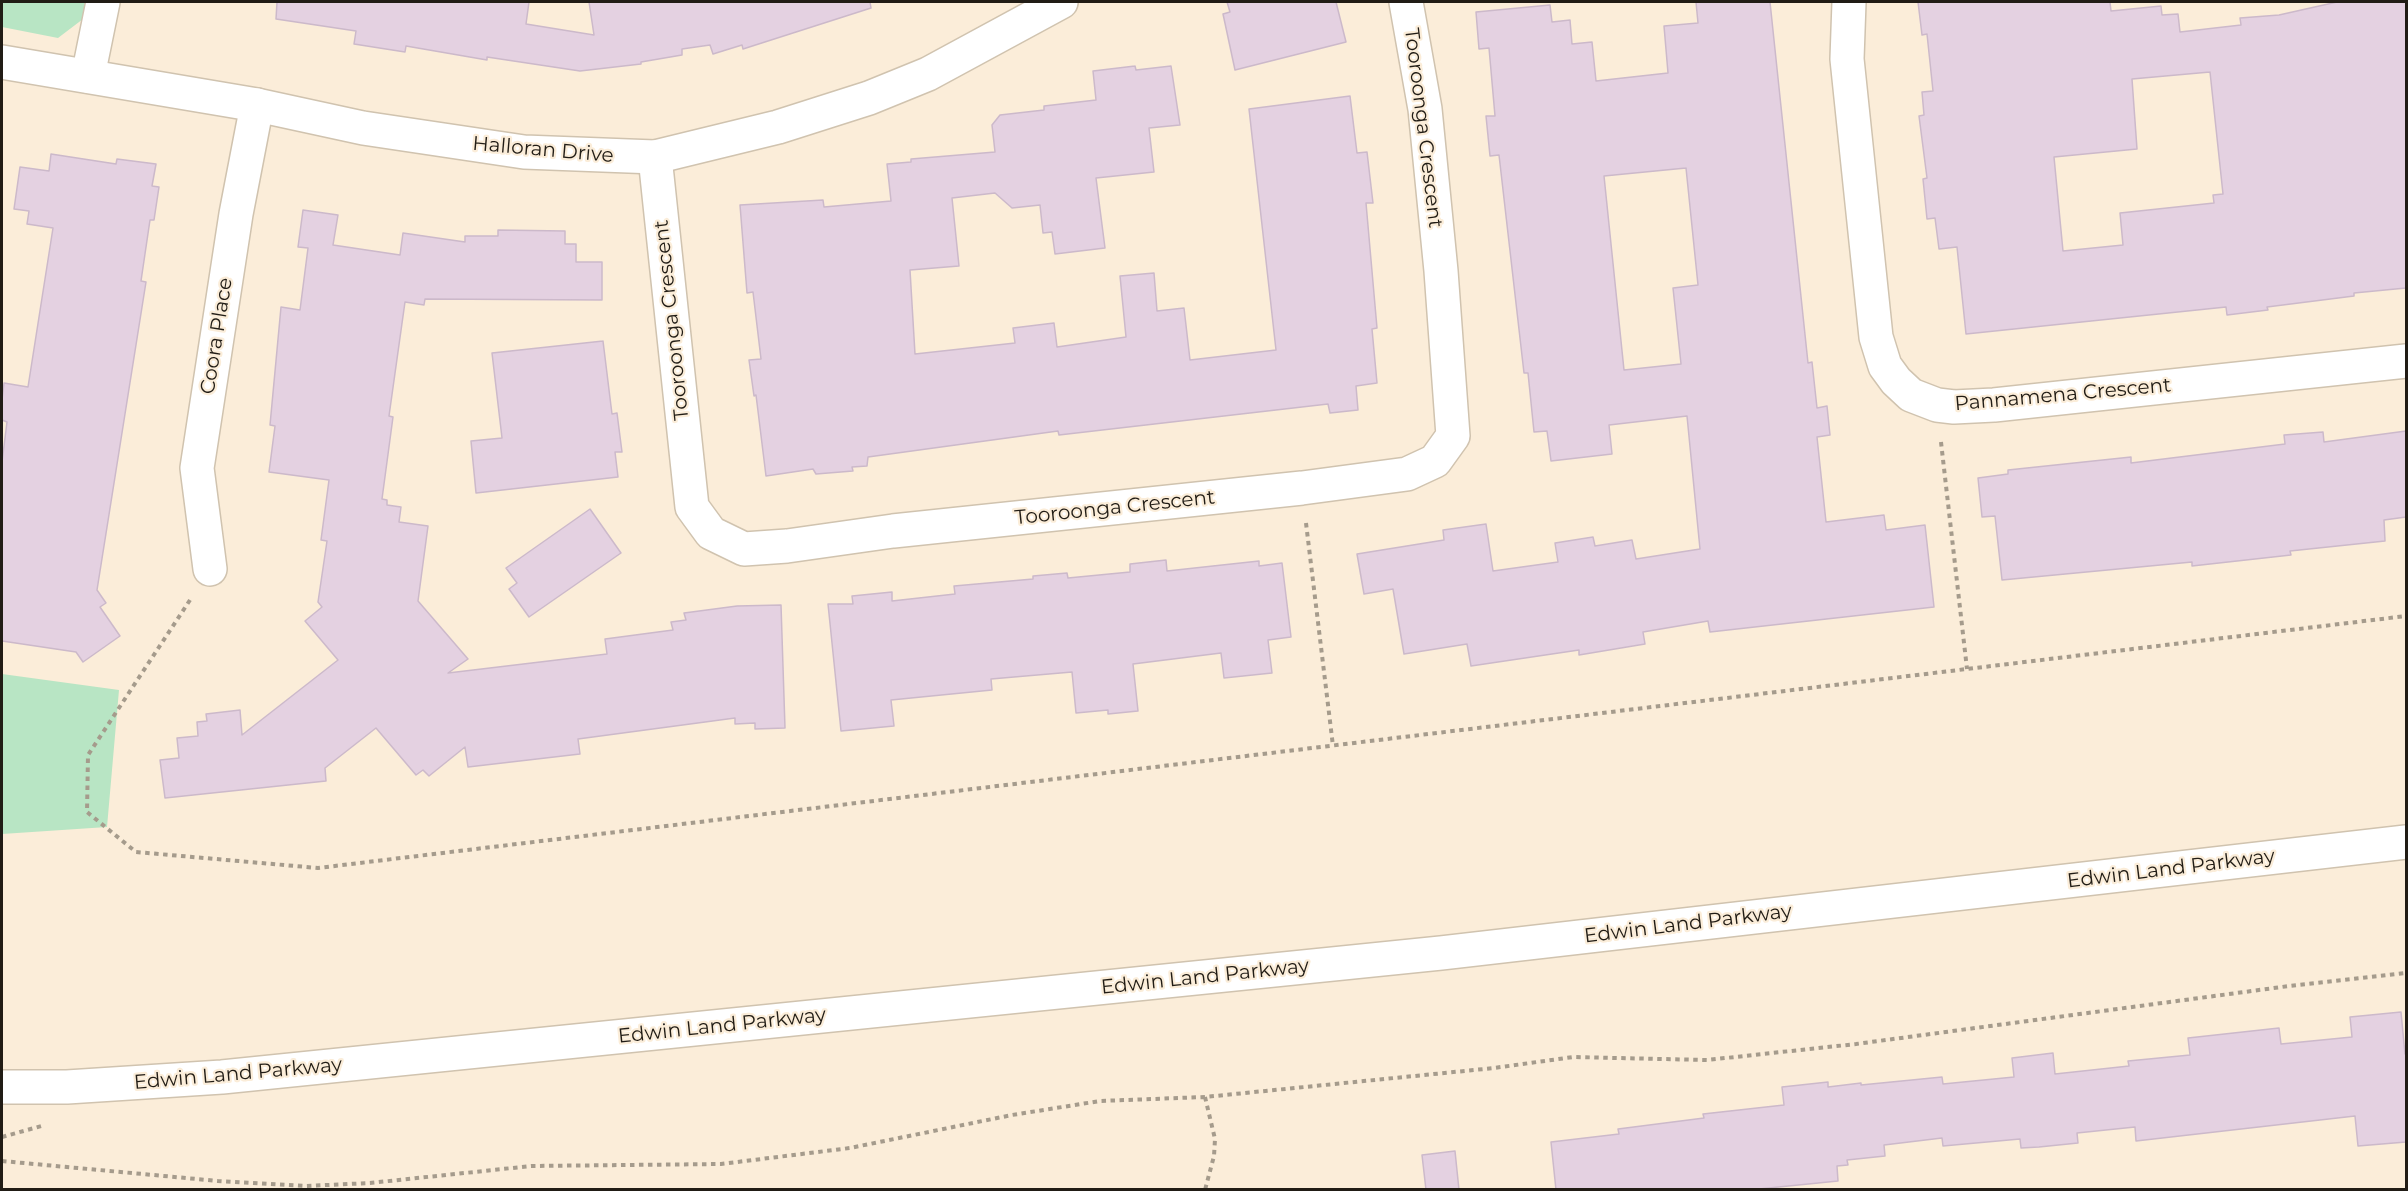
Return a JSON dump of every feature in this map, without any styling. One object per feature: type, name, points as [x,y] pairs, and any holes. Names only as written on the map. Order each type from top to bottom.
[{"type":"street","points":[[88,76],[103,2]]},
{"type":"street","name":"Halloran Drive","points":[[2,62],[257,105],[363,128],[524,152],[655,157],[778,127],[869,98],[928,74],[1061,2]]},
{"type":"street","name":"Tooroonga Crescent","points":[[655,157],[692,507],[711,533],[744,549],[1302,488],[1407,474],[1435,461],[1453,436],[1442,282],[1425,109],[1406,2]]},
{"type":"street","name":"Pannamena Crescent","points":[[1849,2],[1847,59],[1876,337],[1886,366],[1896,381],[1911,395],[1937,405],[1954,407],[1994,405],[2406,361]]},
{"type":"street","name":"Coora Place","points":[[210,569],[196,468],[236,214],[257,105]]},
{"type":"street","name":"Edwin Land Parkway","points":[[2,1087],[67,1087],[222,1077],[1429,954],[2406,842]]},
{"type":"path","points":[[1937,405],[1967,669]]},
{"type":"path","points":[[1302,488],[1333,746]]},
{"type":"path","points":[[210,569],[88,755],[87,812],[136,852],[318,868],[2406,616]]},
{"type":"path","points":[[2,1161],[277,1185],[359,1183],[531,1166],[721,1164],[850,1148],[1100,1101],[1205,1097],[1511,1066],[1573,1057],[1707,1059],[1856,1044],[2289,986],[2406,973]]},
{"type":"path","points":[[1205,1097],[1215,1139],[1215,1150],[1205,1190]]},
{"type":"green space","points":[[2,2],[85,2],[83,19],[58,38],[2,27]]},
{"type":"green space","points":[[2,674],[119,690],[107,827],[2,834]]},
{"type":"building","points":[[277,2],[529,2],[526,24],[594,35],[589,2],[870,2],[871,8],[743,49],[742,45],[713,54],[710,45],[682,49],[682,55],[641,62],[641,64],[580,71],[487,57],[487,60],[406,46],[405,52],[354,44],[356,31],[276,19]]},
{"type":"building","points":[[1227,2],[1336,2],[1346,42],[1235,70],[1223,14],[1230,12]]},
{"type":"building","points":[[1696,2],[1770,2],[1808,363],[1812,362],[1817,408],[1827,406],[1830,435],[1817,437],[1826,522],[1884,515],[1886,530],[1925,525],[1934,607],[1710,632],[1708,621],[1643,632],[1645,644],[1579,655],[1579,650],[1471,666],[1467,644],[1404,654],[1393,589],[1364,594],[1357,554],[1444,540],[1443,530],[1486,524],[1493,571],[1558,562],[1555,543],[1593,537],[1595,546],[1632,540],[1636,559],[1700,549],[1687,416],[1609,425],[1612,454],[1551,461],[1547,431],[1534,432],[1528,373],[1524,373],[1499,155],[1490,156],[1486,116],[1495,116],[1489,48],[1479,49],[1476,12],[1550,5],[1552,22],[1570,20],[1572,44],[1592,42],[1596,81],[1668,73],[1664,26],[1698,23]],"holes":[[[1686,168],[1698,285],[1673,288],[1681,364],[1624,370],[1604,176]]]},
{"type":"building","points":[[1918,2],[2110,2],[2111,11],[2161,6],[2162,15],[2178,14],[2180,32],[2241,25],[2240,18],[2279,15],[2337,2],[2406,2],[2406,288],[2354,293],[2354,296],[2267,307],[2268,310],[2227,315],[2226,307],[1966,334],[1957,247],[1939,249],[1935,218],[1927,219],[1923,179],[1927,178],[1919,116],[1924,115],[1922,92],[1933,91],[1927,34],[1922,35]],"holes":[[[2210,72],[2223,194],[2213,195],[2214,203],[2120,213],[2123,245],[2063,251],[2054,157],[2137,149],[2132,79]]]},
{"type":"building","points":[[1135,66],[1136,70],[1171,66],[1180,125],[1149,128],[1154,172],[1096,178],[1105,248],[1055,254],[1052,232],[1043,233],[1040,205],[1012,208],[995,193],[952,198],[959,266],[910,270],[915,354],[1015,343],[1013,328],[1054,323],[1057,347],[1126,337],[1120,276],[1154,273],[1157,311],[1184,308],[1190,360],[1276,350],[1249,109],[1350,96],[1357,153],[1367,152],[1373,203],[1366,203],[1377,328],[1372,329],[1377,383],[1356,386],[1358,410],[1330,413],[1328,404],[1059,435],[1058,431],[868,457],[867,466],[852,467],[853,471],[816,474],[813,469],[766,476],[756,395],[754,396],[749,360],[761,359],[753,292],[747,293],[740,205],[823,200],[824,207],[891,201],[887,164],[911,162],[911,159],[995,152],[992,125],[1000,115],[1044,110],[1044,106],[1096,100],[1093,71]]},
{"type":"building","points":[[51,154],[116,164],[117,159],[156,164],[152,186],[159,187],[154,220],[150,220],[141,281],[146,282],[97,590],[106,603],[100,607],[120,636],[83,662],[76,652],[2,641],[2,462],[7,422],[2,420],[4,383],[28,387],[53,228],[27,224],[29,211],[14,209],[20,167],[49,171]]},
{"type":"building","points":[[303,210],[338,215],[333,245],[400,255],[403,233],[465,242],[465,236],[498,236],[498,230],[565,231],[565,244],[576,244],[576,262],[602,262],[602,300],[425,299],[424,305],[405,302],[389,416],[393,417],[382,499],[387,500],[387,505],[401,507],[399,522],[428,526],[418,601],[468,659],[448,673],[607,654],[605,639],[673,630],[671,622],[686,620],[684,613],[737,606],[781,605],[785,728],[755,729],[755,723],[735,724],[735,718],[578,739],[580,754],[468,767],[465,747],[429,776],[423,770],[416,775],[376,728],[325,768],[326,781],[165,798],[160,760],[179,758],[177,738],[198,736],[197,722],[207,721],[206,714],[240,710],[242,735],[338,660],[305,621],[322,607],[318,602],[327,541],[321,540],[329,480],[269,472],[275,426],[270,425],[281,307],[300,310],[308,248],[298,247]]},
{"type":"building","points":[[603,341],[612,414],[617,413],[622,452],[615,452],[618,477],[476,493],[471,441],[502,438],[492,353]]},
{"type":"building","points":[[2406,431],[2406,517],[2384,520],[2385,541],[2290,551],[2291,555],[2192,566],[2192,562],[2002,580],[1995,516],[1982,517],[1978,478],[2008,474],[2008,470],[2131,457],[2131,463],[2285,444],[2284,435],[2323,432],[2324,442]]},
{"type":"building","points":[[590,509],[621,553],[529,617],[509,589],[517,583],[506,568]]},
{"type":"building","points":[[1166,560],[1167,571],[1259,561],[1259,566],[1282,563],[1291,637],[1268,640],[1272,673],[1224,678],[1221,653],[1133,664],[1138,711],[1108,714],[1108,710],[1076,713],[1072,672],[991,679],[992,690],[891,700],[894,726],[841,731],[828,604],[853,604],[852,596],[892,592],[892,601],[955,594],[954,586],[1033,579],[1033,576],[1067,573],[1068,578],[1130,572],[1130,564]]},
{"type":"building","points":[[2401,1012],[2406,1054],[2406,1142],[2358,1146],[2355,1116],[2136,1141],[2135,1127],[2077,1133],[2078,1143],[2039,1147],[2021,1148],[2020,1139],[1943,1146],[1942,1138],[1884,1145],[1885,1156],[1847,1160],[1848,1165],[1837,1166],[1838,1181],[1749,1190],[1556,1190],[1551,1142],[1619,1134],[1618,1129],[1704,1118],[1703,1114],[1784,1105],[1782,1087],[1828,1082],[1828,1087],[1861,1083],[1861,1085],[1942,1077],[1943,1084],[2014,1077],[2012,1058],[2053,1053],[2055,1074],[2129,1066],[2128,1061],[2190,1055],[2188,1038],[2279,1028],[2281,1044],[2352,1037],[2350,1017]]},
{"type":"building","points":[[1455,1151],[1459,1190],[1426,1190],[1422,1155]]}]
